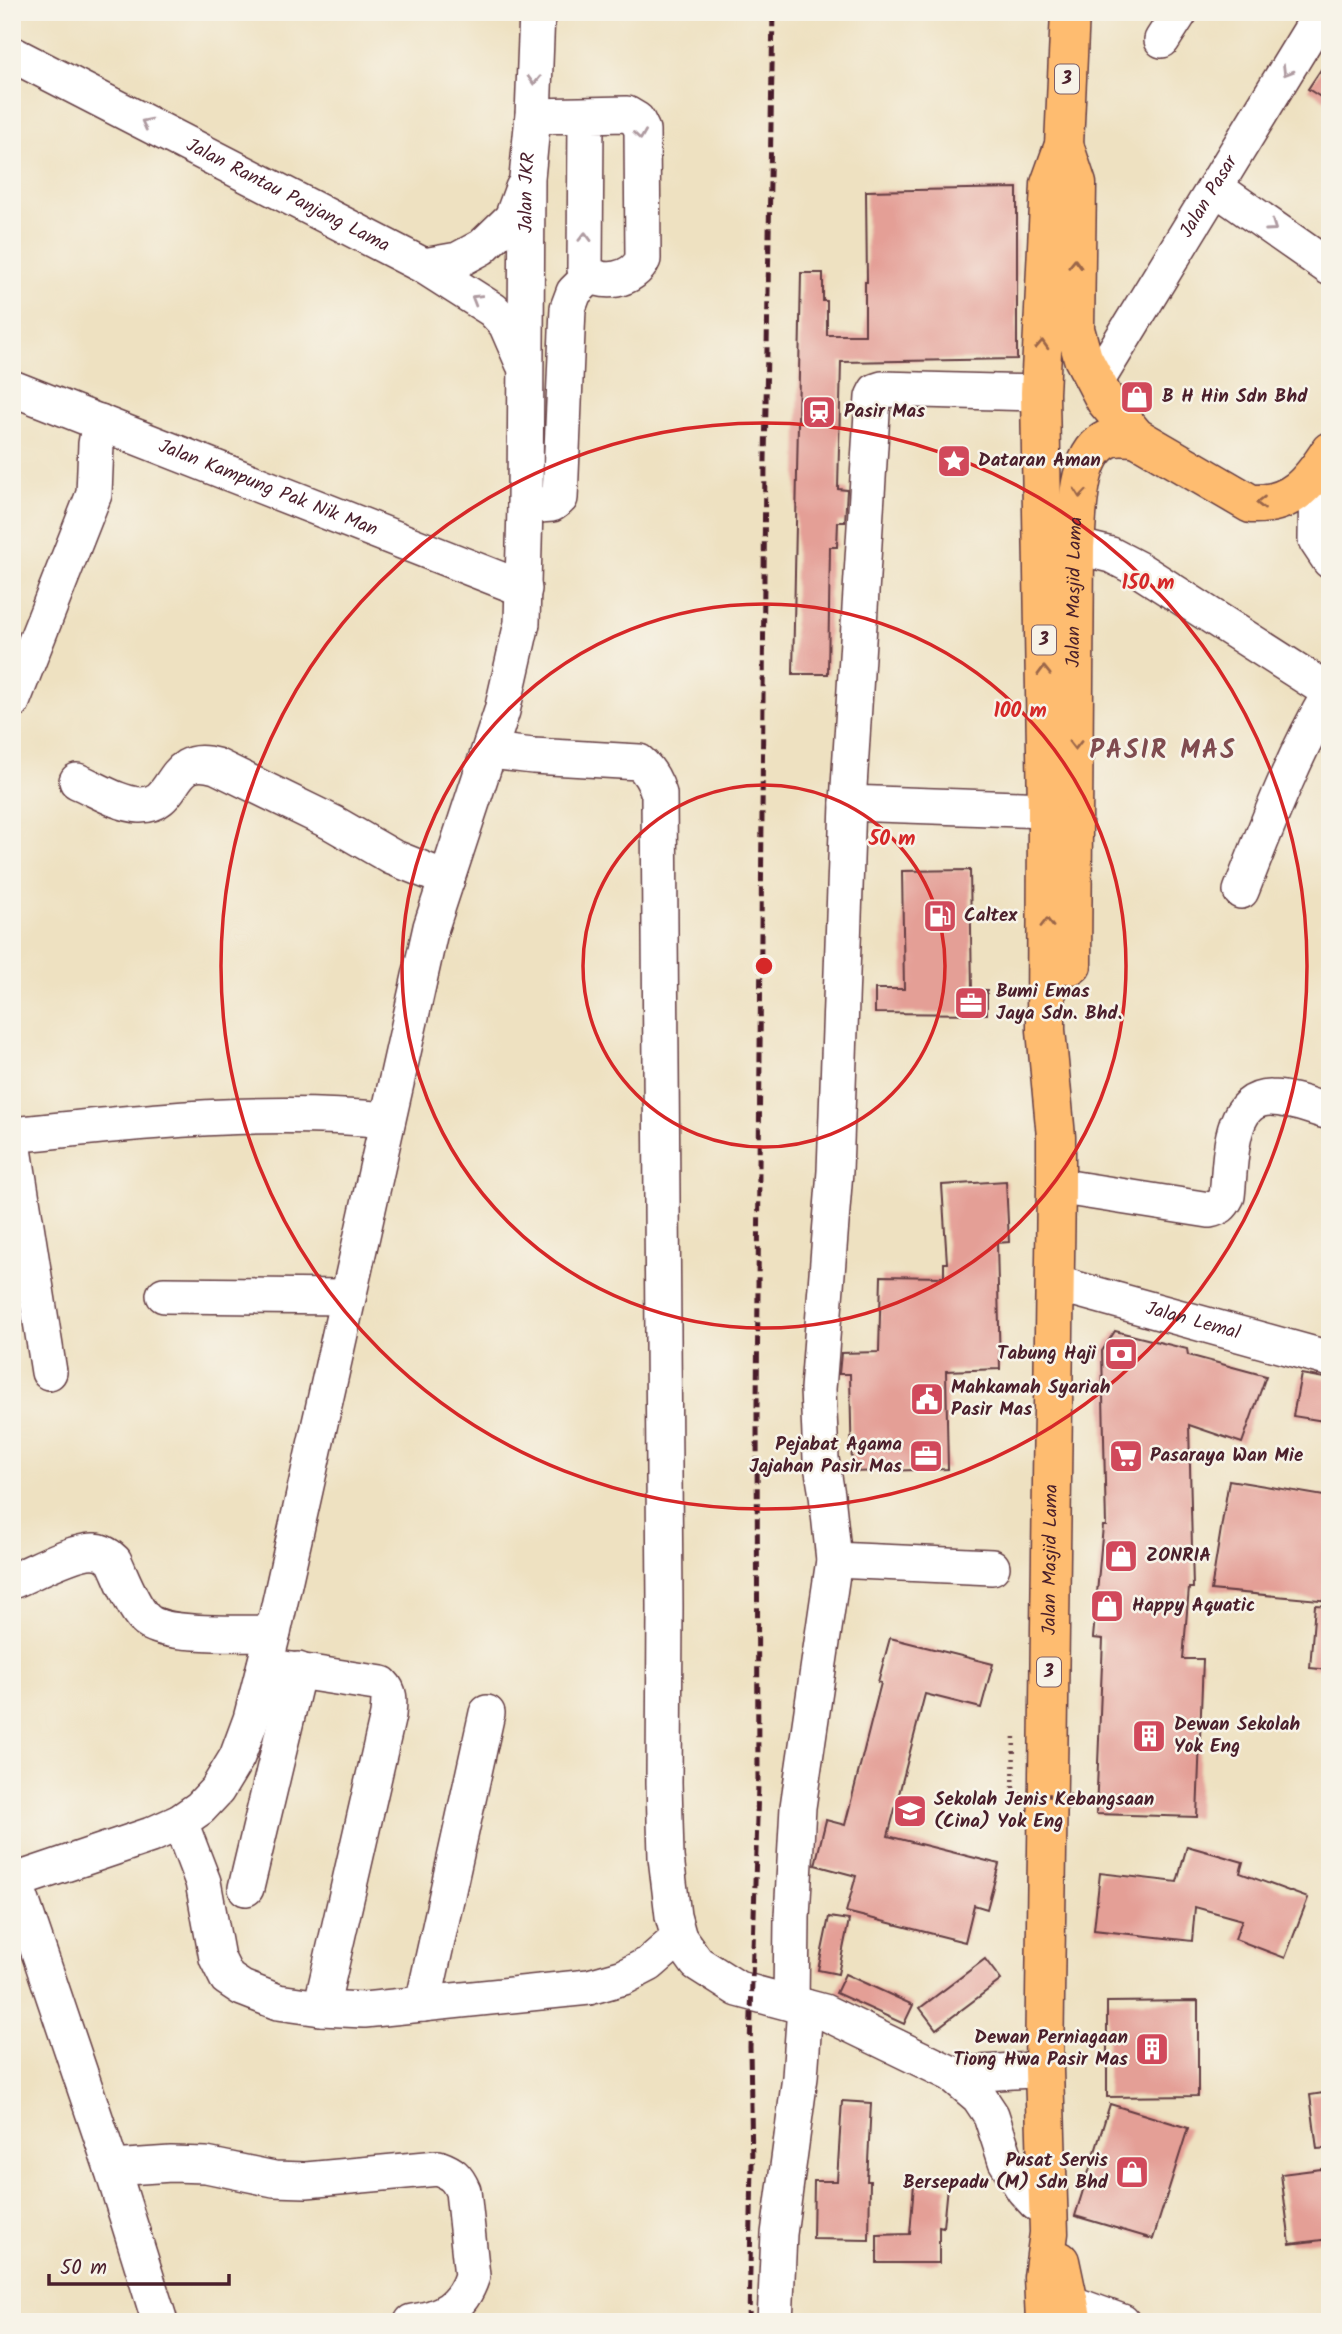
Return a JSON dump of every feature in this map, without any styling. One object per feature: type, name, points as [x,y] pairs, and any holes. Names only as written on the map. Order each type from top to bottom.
[{"type":"highway","name":"Jalan Masjid Lama","points":[[1059,977],[1047,810],[1040,393],[1050,184],[1064,145],[1070,12]]},
{"type":"highway","name":"Jalan Masjid Lama","points":[[1064,145],[1077,184],[1075,329],[1083,358],[1096,382],[1118,417],[1136,437]]},
{"type":"highway","name":"Jalan Masjid Lama","points":[[1062,2316],[1064,2272],[1049,2220],[1044,2070],[1056,1186],[1056,1138],[1046,1030],[1059,977],[1075,546],[1081,480],[1087,460],[1096,447],[1110,438],[1136,437]]},
{"type":"highway","name":"3","points":[[1136,437],[1251,504],[1267,505],[1285,499],[1300,489],[1324,461]]},
{"type":"street","name":"Jalan JKR","points":[[279,1656],[348,1297],[431,928],[490,751],[516,658],[522,622],[526,506],[527,178],[533,117],[537,12]]},
{"type":"street","name":"Jalan Pasar","points":[[1096,382],[1322,12]]},
{"type":"street","name":"Jalan Rantau Panjang Lama","points":[[12,54],[424,266],[493,310],[506,324],[515,340],[527,373]]},
{"type":"street","points":[[533,117],[627,114],[637,120],[642,130],[643,259],[640,267],[626,278],[598,279],[590,276],[585,269],[586,117]]},
{"type":"street","points":[[424,266],[458,260],[482,247],[512,218],[527,178]]},
{"type":"street","points":[[1216,188],[1330,268]]},
{"type":"street","points":[[526,506],[552,504],[560,498],[568,307],[574,292],[590,276]]},
{"type":"street","name":"Jalan Kampung Pak Nik Man","points":[[12,388],[524,589]]},
{"type":"street","points":[[775,2322],[779,2234],[800,2077],[792,1917],[798,1807],[834,1560],[828,1495],[821,1459],[818,1389],[835,1171],[848,803],[873,397],[876,391],[882,389],[1040,393]]},
{"type":"street","points":[[12,702],[94,494],[96,444],[100,422]]},
{"type":"street","points":[[1324,461],[1316,540],[1330,561]]},
{"type":"street","points":[[1075,546],[1111,555],[1138,569],[1330,693],[1309,729],[1275,804],[1241,891]]},
{"type":"street","points":[[490,751],[533,757],[639,762],[656,782],[659,794],[664,1783],[666,1857],[673,1916],[679,1938],[697,1963],[738,1989],[798,2005],[847,2023],[952,2074],[973,2091],[991,2115],[1006,2161],[1024,2190],[1049,2220]]},
{"type":"street","points":[[77,781],[125,802],[149,804],[166,793],[179,772],[188,765],[205,762],[333,823],[391,857],[447,879]]},
{"type":"street","points":[[848,803],[1047,810]]},
{"type":"street","points":[[1056,1186],[1209,1210],[1217,1209],[1222,1206],[1227,1196],[1236,1124],[1243,1109],[1256,1101],[1270,1098],[1330,1112]]},
{"type":"street","points":[[49,1372],[12,1136],[232,1116],[281,1115],[387,1120]]},
{"type":"street","name":"Jalan Lemal","points":[[1054,1283],[1330,1359]]},
{"type":"street","points":[[164,1295],[348,1297]]},
{"type":"street","points":[[12,1581],[81,1552],[96,1551],[107,1554],[114,1561],[146,1620],[156,1626],[188,1632],[382,1684],[388,1690],[388,1715],[321,2008]]},
{"type":"street","points":[[834,1560],[992,1567]]},
{"type":"street","points":[[160,2322],[112,2168],[14,1882],[151,1835],[180,1822],[200,1808],[217,1790],[237,1757],[279,1656]]},
{"type":"street","points":[[246,1888],[279,1656]]},
{"type":"street","points":[[423,2004],[487,1713]]},
{"type":"street","points":[[180,1822],[203,1882],[217,1958],[227,1978],[242,1988],[278,2002],[364,2010],[589,1987],[624,1977],[649,1964],[679,1938]]},
{"type":"street","points":[[952,2074],[1044,2070]]},
{"type":"street","points":[[112,2168],[205,2165],[274,2179],[306,2180],[438,2168],[451,2172],[458,2179],[463,2191],[472,2276],[468,2290],[457,2305],[446,2313],[412,2322]]},
{"type":"street","points":[[1062,2316],[1122,2322]]},
{"type":"path","points":[[1014,1732],[1013,1796],[1081,1796]]},
{"type":"building","points":[[1330,56],[1330,103],[1308,89]]},
{"type":"building","points":[[1017,188],[1017,359],[841,362],[838,489],[847,490],[845,522],[838,522],[837,547],[830,547],[828,674],[793,674],[801,273],[823,273],[823,301],[827,301],[827,335],[865,335],[866,191]]},
{"type":"building","points":[[970,870],[972,990],[987,990],[987,1014],[875,1013],[875,989],[904,989],[902,871]]},
{"type":"building","points":[[1006,1181],[1009,1242],[997,1243],[1000,1369],[946,1371],[948,1469],[852,1472],[850,1374],[839,1374],[841,1353],[879,1352],[881,1276],[944,1277],[944,1263],[947,1263],[942,1185]]},
{"type":"building","points":[[1115,1331],[1187,1349],[1188,1355],[1266,1376],[1242,1443],[1189,1425],[1193,1588],[1189,1588],[1183,1659],[1203,1659],[1197,1817],[1096,1814],[1103,1639],[1093,1638],[1103,1526],[1106,1526],[1102,1351]]},
{"type":"building","points":[[1301,1374],[1330,1379],[1330,1422],[1293,1416]]},
{"type":"building","points":[[1229,1480],[1330,1497],[1330,1601],[1211,1590]]},
{"type":"building","points":[[1315,1605],[1330,1606],[1330,1670],[1310,1668]]},
{"type":"building","points":[[890,1638],[993,1664],[981,1708],[925,1694],[888,1836],[999,1864],[987,1909],[974,1905],[965,1942],[846,1912],[856,1876],[815,1865],[826,1820],[845,1825]]},
{"type":"building","points":[[1187,1846],[1243,1862],[1240,1873],[1308,1898],[1285,1958],[1235,1939],[1242,1920],[1195,1907],[1192,1941],[1094,1930],[1100,1873],[1177,1882]]},
{"type":"building","points":[[829,1917],[849,1920],[838,1974],[818,1970]]},
{"type":"building","points":[[985,1959],[1001,1980],[936,2029],[920,2008]]},
{"type":"building","points":[[845,1974],[913,2005],[904,2024],[836,1993]]},
{"type":"building","name":"Dewan Perniagaan Tiong Hwa Pasir Mas","points":[[1198,2001],[1198,2096],[1107,2097],[1107,2002]]},
{"type":"building","points":[[1330,2092],[1330,2148],[1317,2149],[1310,2095]]},
{"type":"building","points":[[842,2101],[871,2103],[867,2181],[870,2181],[869,2240],[813,2239],[814,2181],[837,2181]]},
{"type":"building","name":"Pusat Servis Bersepadu (M) Sdn Bhd","points":[[1110,2104],[1188,2128],[1153,2239],[1075,2216]]},
{"type":"building","points":[[1330,2168],[1330,2239],[1290,2244],[1281,2174]]},
{"type":"building","points":[[914,2184],[947,2186],[943,2227],[939,2226],[939,2263],[877,2263],[877,2235],[910,2234]]},
{"type":"railway","points":[[749,2322],[752,2164],[750,2047],[758,1785],[757,1407],[765,461],[773,12]]},
{"type":"place","name":"B H Hin Sdn Bhd","points":[[1137,397]]},
{"type":"place","name":"Pasir Mas","points":[[819,412]]},
{"type":"place","name":"Dataran Aman","points":[[954,461]]},
{"type":"place","name":"Caltex","points":[[940,916]]},
{"type":"place","name":"Bumi Emas Jaya Sdn. Bhd.","points":[[971,1003]]},
{"type":"place","name":"Tabung Haji","points":[[1121,1354]]},
{"type":"place","name":"Mahkamah Syariah Pasir Mas","points":[[927,1399]]},
{"type":"place","name":"Pejabat Agama Jajahan Pasir Mas","points":[[926,1456]]},
{"type":"place","name":"Pasaraya Wan Mie","points":[[1126,1456]]},
{"type":"place","name":"ZONRIA","points":[[1121,1556]]},
{"type":"place","name":"Happy Aquatic","points":[[1107,1606]]},
{"type":"place","name":"Dewan Sekolah Yok Eng","points":[[1149,1736]]},
{"type":"place","name":"Sekolah Jenis Kebangsaan (Cina) Yok Eng","points":[[910,1811]]},
{"type":"place","name":"Dewan Perniagaan Tiong Hwa Pasir Mas","points":[[1152,2049]]},
{"type":"place","name":"Pusat Servis Bersepadu (M) Sdn Bhd","points":[[1132,2172]]},
{"type":"district","name":"PASIR MAS","points":[[1163,751]]}]
